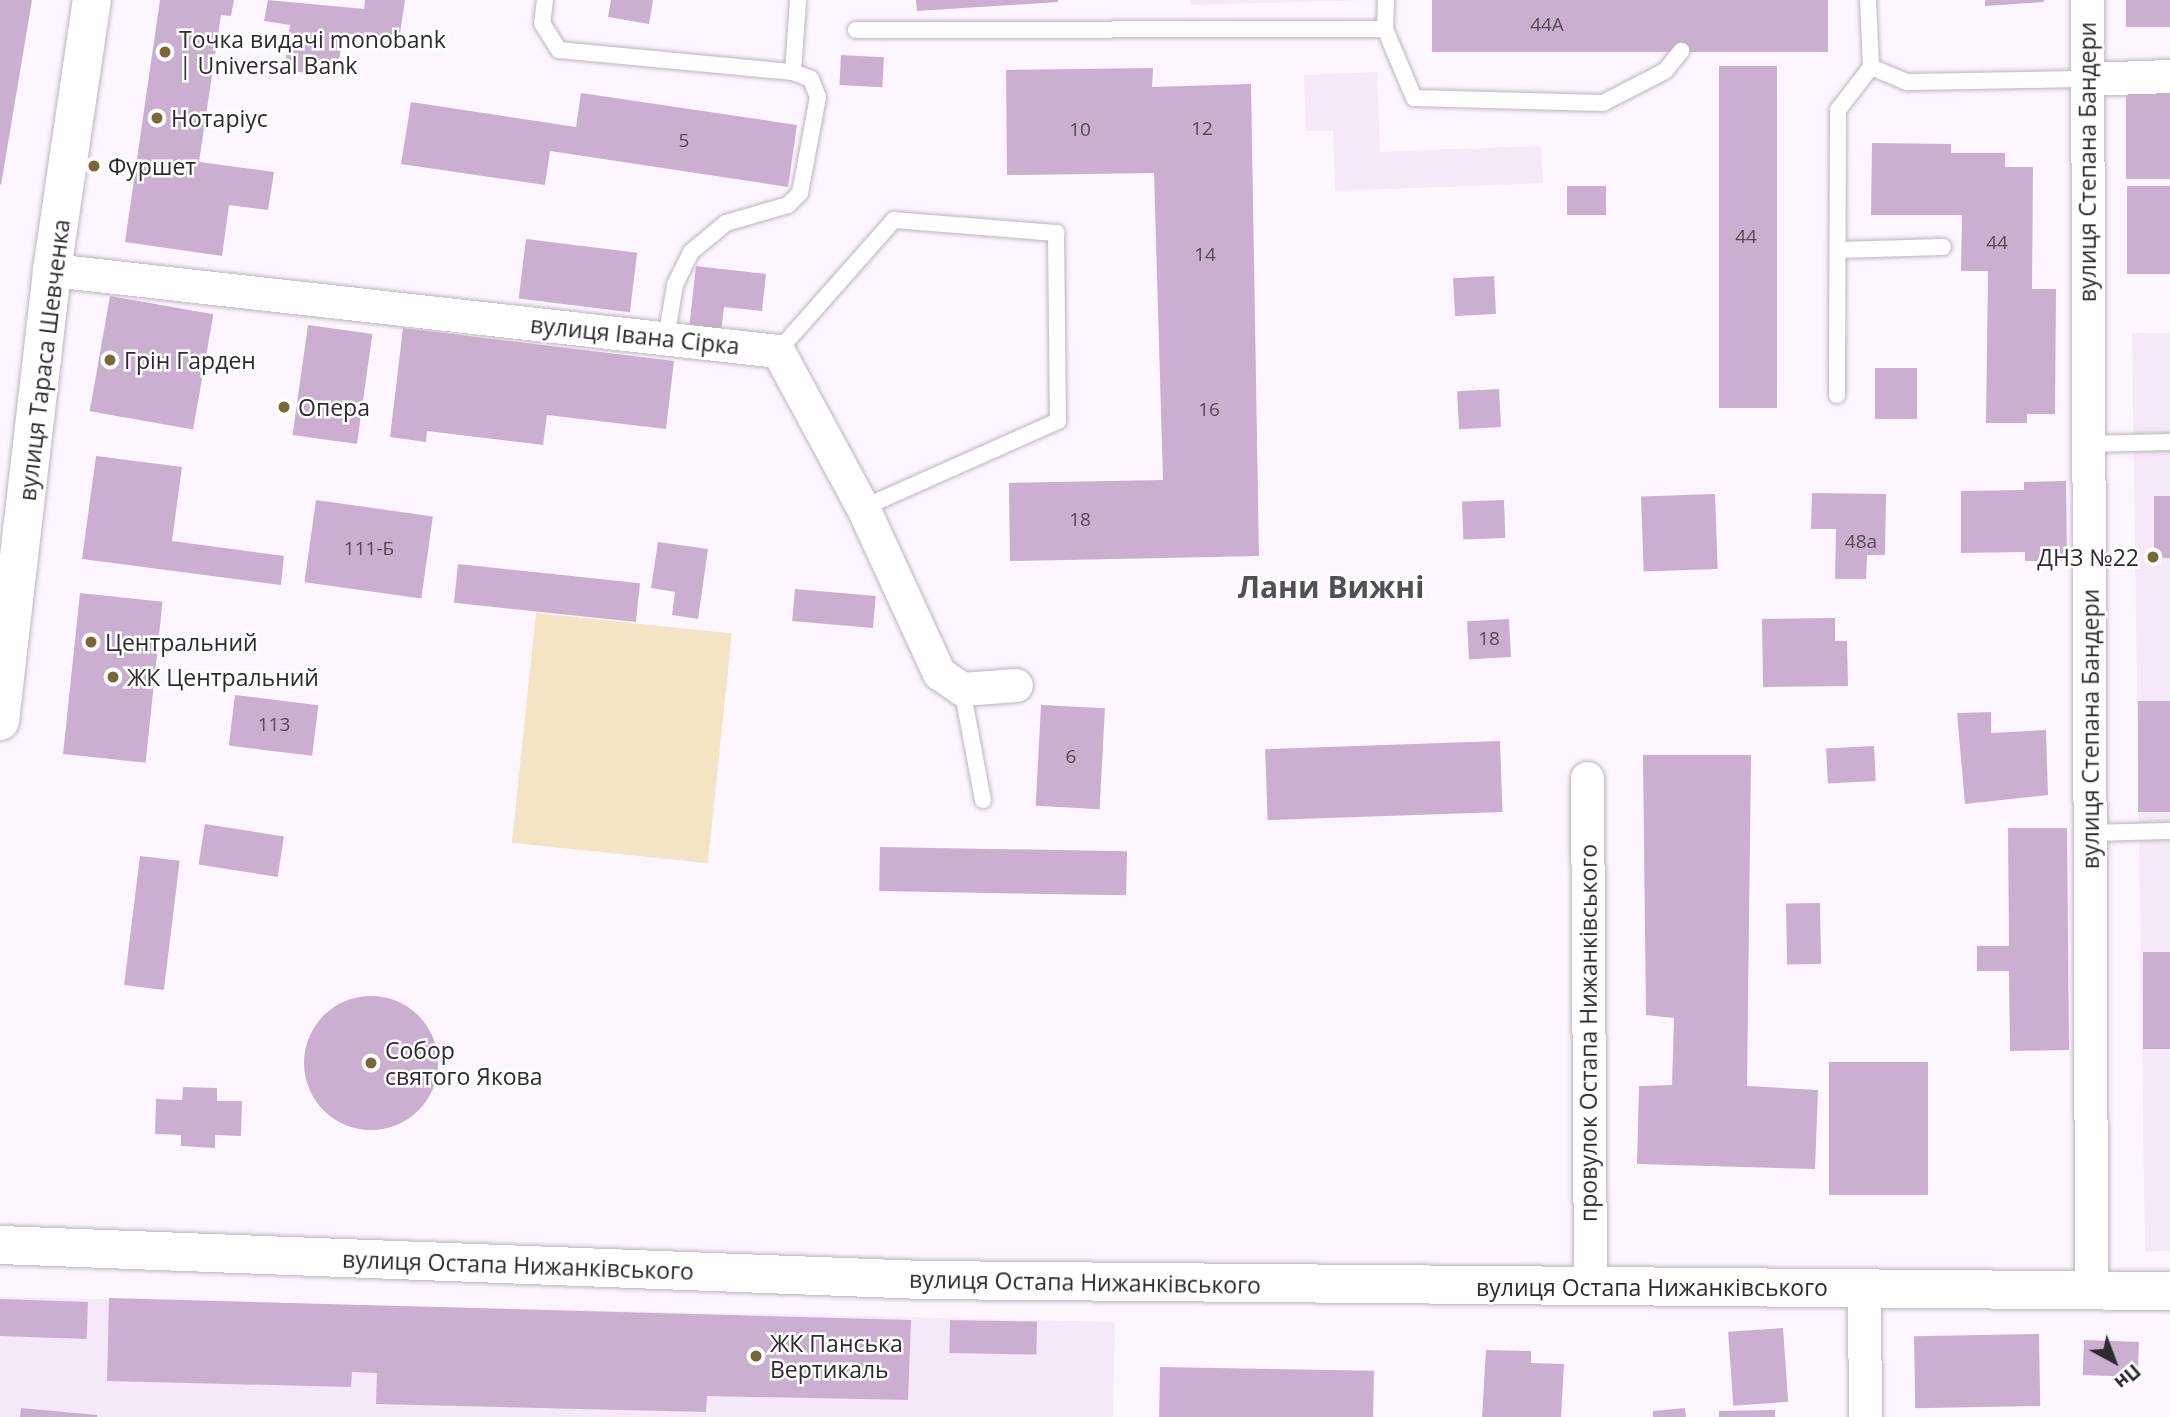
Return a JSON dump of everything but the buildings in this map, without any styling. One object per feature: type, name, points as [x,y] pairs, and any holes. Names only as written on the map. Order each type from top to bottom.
[{"type":"street","name":"вулиця Тараса Шевченка","points":[[0,722],[5,655],[52,270],[92,0]]},
{"type":"street","name":"вулиця Степана Бандери","points":[[2087,0],[2091,1291]]},
{"type":"street","points":[[2087,79],[2170,76]]},
{"type":"street","name":"вулиця Івана Сірка","points":[[52,270],[778,351]]},
{"type":"street","points":[[778,351],[863,508],[922,649],[939,673],[962,689],[1016,685]]},
{"type":"street","name":"провулок Остапа Нижанківського","points":[[1587,778],[1590,1287]]},
{"type":"street","name":"вулиця Остапа Нижанківського","points":[[0,1245],[923,1280],[2170,1290]]},
{"type":"street","points":[[1864,1286],[1865,1417]]},
{"type":"lane","points":[[545,0],[542,23],[559,50],[793,72],[811,79],[818,97],[800,193],[788,205],[726,223],[691,252],[675,285],[666,339]]},
{"type":"lane","points":[[793,72],[798,0]]},
{"type":"lane","points":[[1386,0],[1385,29],[1414,99],[1603,103],[1665,71],[1681,51]]},
{"type":"lane","points":[[1837,395],[1838,110],[1871,67],[1868,0]]},
{"type":"lane","points":[[856,30],[1385,29]]},
{"type":"lane","points":[[1871,67],[1907,82],[2087,79]]},
{"type":"lane","points":[[778,351],[894,220],[1056,233],[1058,421],[863,508]]},
{"type":"lane","points":[[1838,250],[1943,247]]},
{"type":"lane","points":[[2088,444],[2170,442]]},
{"type":"lane","points":[[962,689],[984,800]]},
{"type":"lane","points":[[2090,833],[2170,831]]},
{"type":"shaded area","points":[[1190,0],[1370,0],[1190,5]]},
{"type":"shaded area","points":[[1377,72],[1380,152],[1541,146],[1543,183],[1335,191],[1333,131],[1306,131],[1304,75]]},
{"type":"shaded area","points":[[2132,333],[2170,333],[2170,1251],[2145,1251]]},
{"type":"shaded area","points":[[536,613],[732,634],[708,863],[512,843]]},
{"type":"shaded area","points":[[0,1297],[1115,1322],[1113,1417],[0,1417]]},
{"type":"place","name":"Точка видачі monobank | Universal Bank","points":[[165,52]]},
{"type":"place","name":"Нотаріус","points":[[157,118]]},
{"type":"place","name":"Фуршет","points":[[94,166]]},
{"type":"place","name":"Грін Гарден","points":[[110,360]]},
{"type":"place","name":"Опера","points":[[284,407]]},
{"type":"place","name":"ДНЗ №22","points":[[2153,557]]},
{"type":"place","name":"Центральний","points":[[91,642]]},
{"type":"place","name":"ЖК Центральний","points":[[113,677]]},
{"type":"place","name":"Собор святого Якова","points":[[371,1063]]},
{"type":"place","name":"ЖК Панська Вертикаль","points":[[756,1356]]},
{"type":"district","name":"Лани Вижні","points":[[1331,587]]}]
